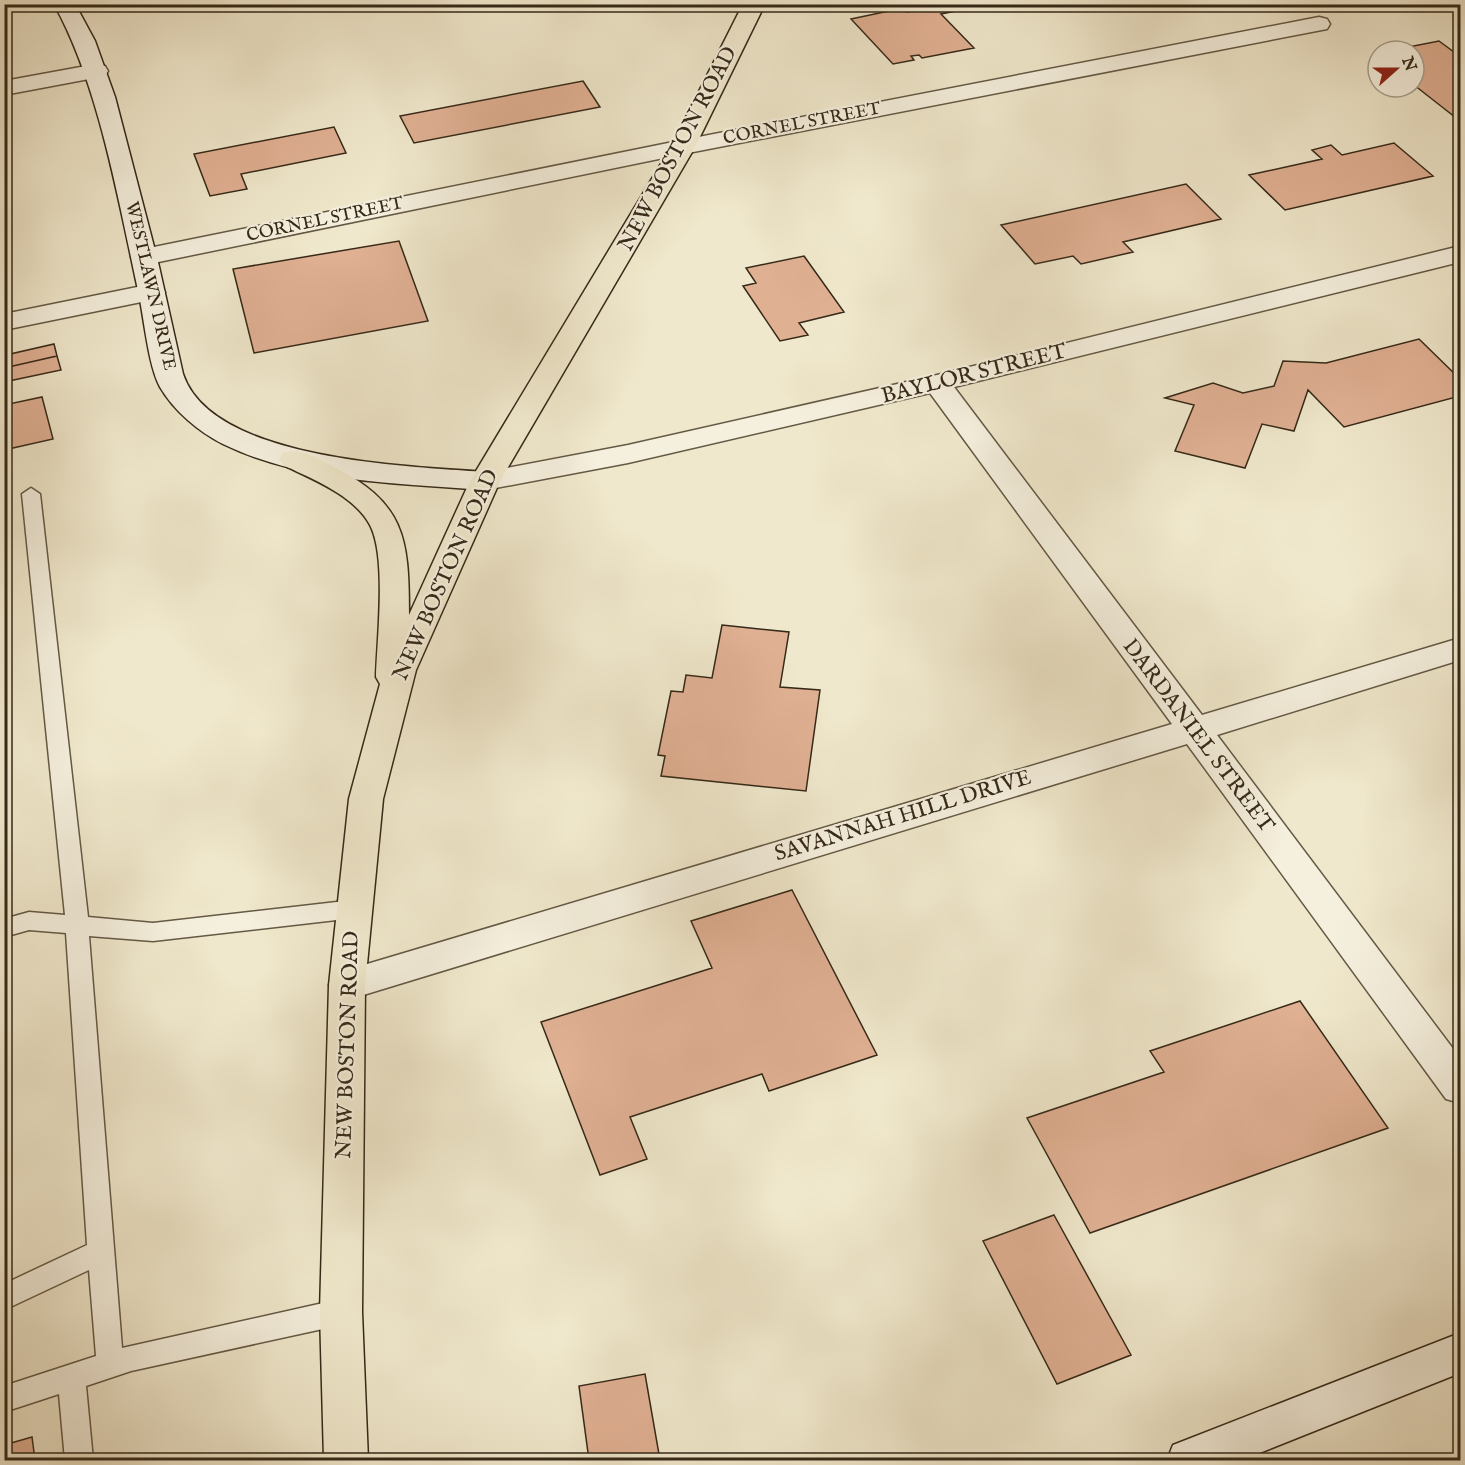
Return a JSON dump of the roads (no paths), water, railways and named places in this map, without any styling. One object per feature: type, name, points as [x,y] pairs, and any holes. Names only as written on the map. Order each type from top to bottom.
[{"type":"main road","name":"NEW BOSTON ROAD","points":[[346,1461],[342,1312],[347,985],[366,799],[399,670],[485,481],[683,147],[754,4]]},
{"type":"main road","points":[[293,459],[338,480],[372,509],[386,526],[392,546],[391,701]]},
{"type":"street","name":"WESTLAWN DRIVE","points":[[64,4],[83,34],[97,71],[144,257],[173,386],[206,423],[238,440],[293,459],[485,481]]},
{"type":"street","name":"CORNEL STREET","points":[[144,257],[683,147],[1318,24]]},
{"type":"street","points":[[4,88],[97,71]]},
{"type":"street","name":"BAYLOR STREET","points":[[485,481],[628,454],[937,383],[1461,254]]},
{"type":"street","points":[[4,322],[152,292]]},
{"type":"street","name":"DARDANIEL STREET","points":[[937,383],[1461,1087]]},
{"type":"street","name":"SAVANNAH HILL DRIVE","points":[[347,985],[1461,649]]},
{"type":"street","points":[[1189,1461],[1461,1353]]},
{"type":"lane","points":[[31,494],[77,925],[110,1365]]},
{"type":"lane","points":[[4,928],[29,921],[153,932],[354,909]]},
{"type":"lane","points":[[4,1298],[101,1251]]},
{"type":"lane","points":[[4,1399],[131,1358],[342,1312]]},
{"type":"lane","points":[[70,1377],[80,1461]]}]
